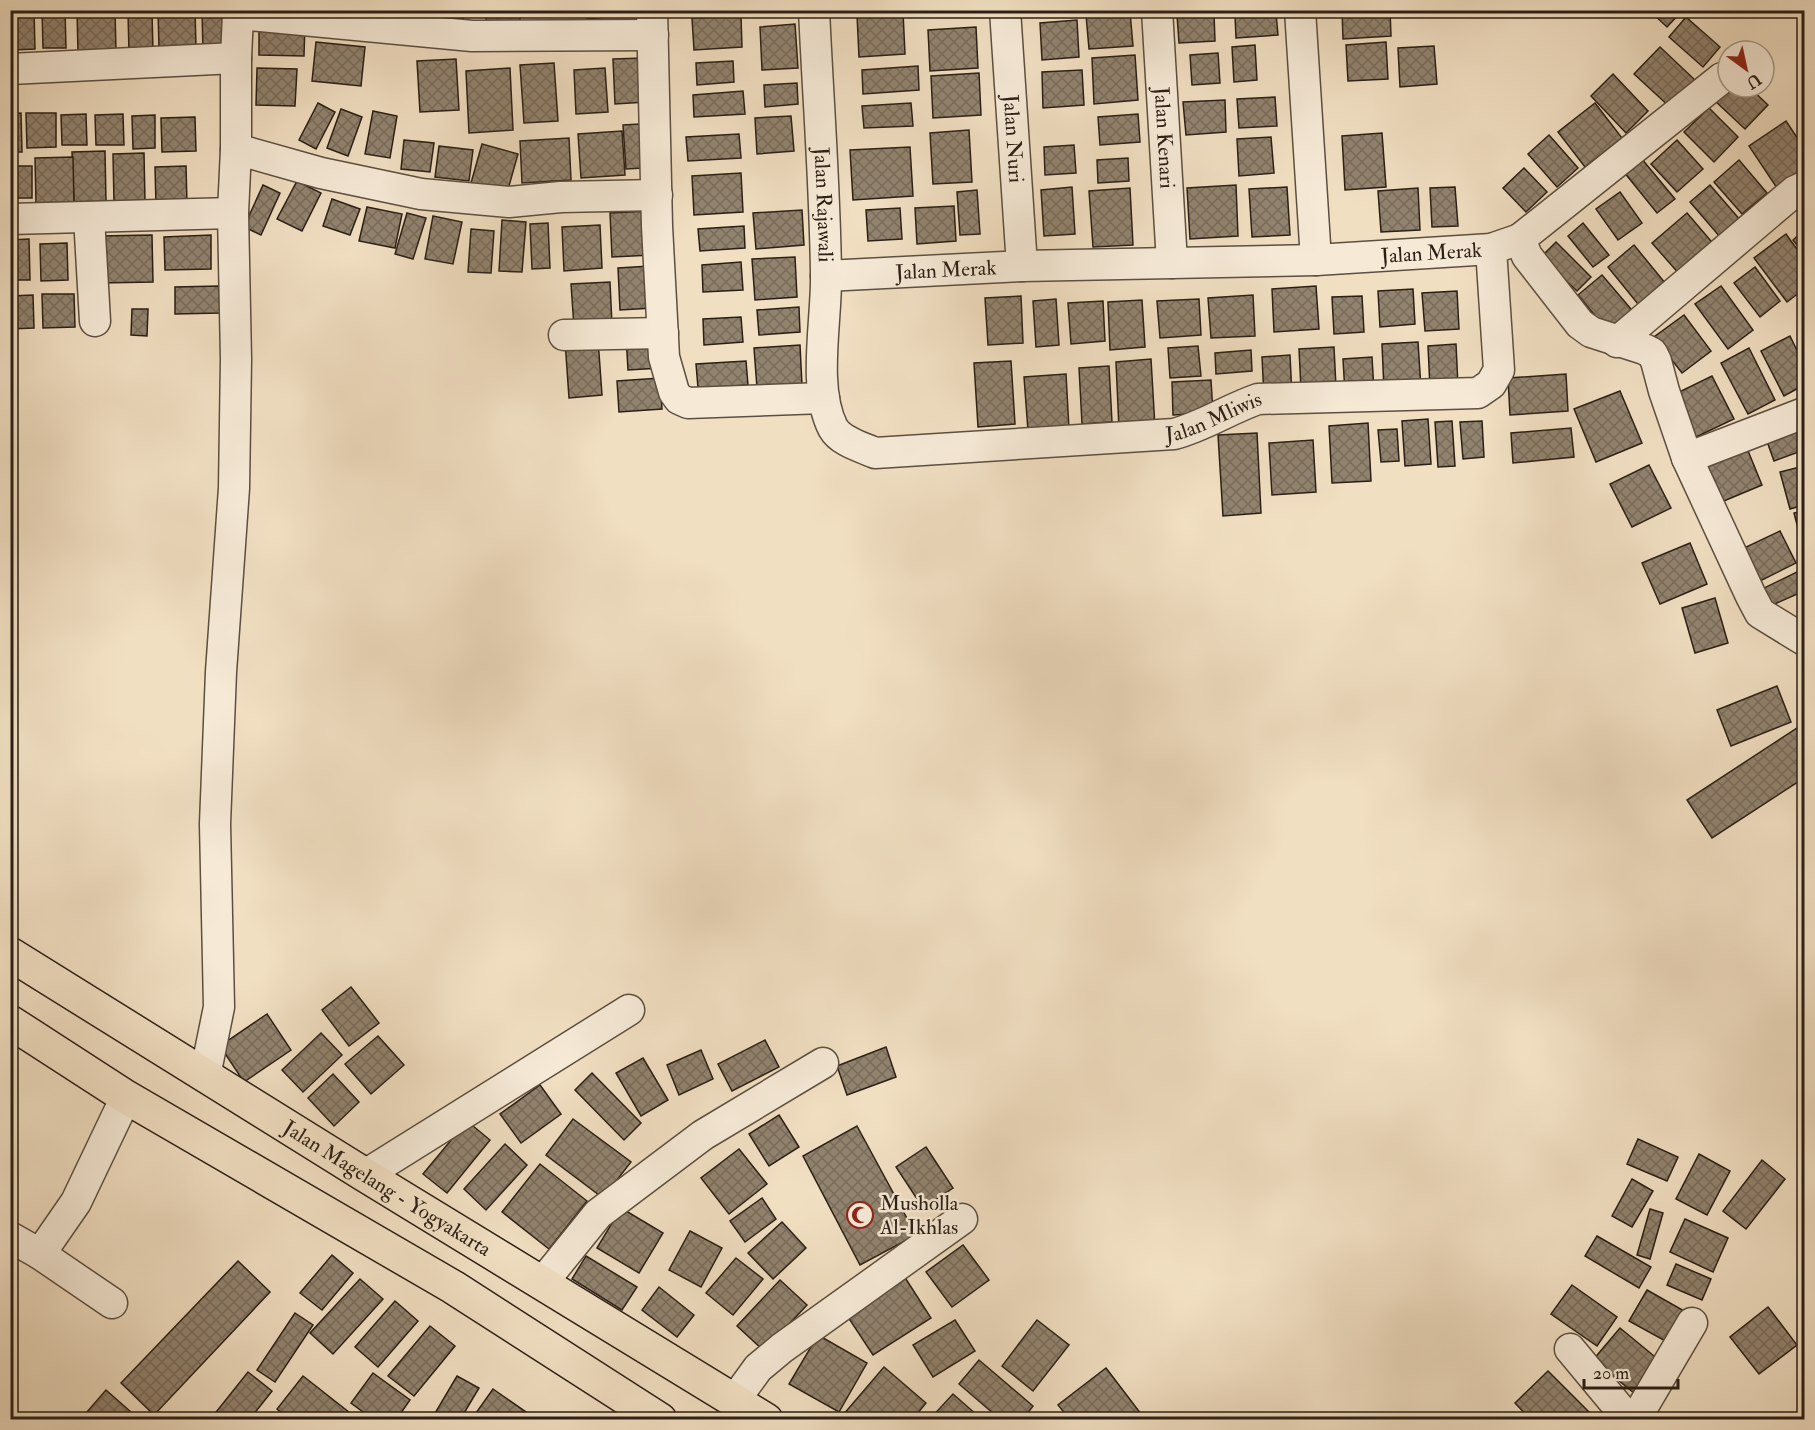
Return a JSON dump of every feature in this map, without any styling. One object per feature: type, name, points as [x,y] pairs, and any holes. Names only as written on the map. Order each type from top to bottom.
[{"type":"highway","name":"Jalan Magelang - Yogyakarta","points":[[10,954],[365,1175],[766,1419]]},
{"type":"highway","points":[[10,1022],[126,1097],[453,1287],[660,1419]]},
{"type":"street","name":"Jalan Rajawali","points":[[814,10],[826,276],[822,373],[824,398]]},
{"type":"street","name":"Jalan Nuri","points":[[1005,10],[1022,266]]},
{"type":"street","name":"Jalan Kenari","points":[[1157,10],[1172,263]]},
{"type":"street","points":[[1300,10],[1317,260]]},
{"type":"street","points":[[205,1076],[219,1007],[215,824],[221,672],[234,488],[236,359],[233,213],[238,14],[472,36],[652,23],[664,357],[674,392],[679,399],[688,403],[824,398]]},
{"type":"street","points":[[10,69],[236,58]]},
{"type":"street","name":"Jalan Merak","points":[[826,276],[1022,266],[1317,260],[1491,249],[1520,239],[1716,83]]},
{"type":"street","points":[[236,149],[321,173],[421,194],[509,202],[561,197],[657,195]]},
{"type":"street","points":[[1617,342],[1795,191],[1804,187]]},
{"type":"street","points":[[10,219],[233,213]]},
{"type":"street","points":[[89,217],[94,321]]},
{"type":"street","points":[[1520,239],[1527,256],[1580,324],[1591,332],[1652,353],[1687,458],[1760,613],[1804,640]]},
{"type":"street","name":"Jalan Mliwis","points":[[824,398],[833,428],[840,437],[875,453],[1174,434],[1192,429],[1234,407],[1258,399],[1478,393],[1491,384],[1499,370],[1491,249]]},
{"type":"street","points":[[564,335],[663,333]]},
{"type":"street","points":[[1687,458],[1804,412]]},
{"type":"street","points":[[365,1175],[629,1010]]},
{"type":"street","points":[[543,1282],[598,1214],[703,1136],[823,1063]]},
{"type":"street","points":[[40,1254],[76,1202],[126,1097]]},
{"type":"street","points":[[734,1401],[759,1368],[782,1348],[962,1219]]},
{"type":"street","points":[[10,1237],[40,1254],[112,1303]]},
{"type":"street","points":[[1635,1419],[1692,1323]]},
{"type":"street","points":[[1570,1349],[1629,1419]]},
{"type":"building","points":[[12,10],[34,10],[35,49],[13,50]]},
{"type":"building","points":[[42,10],[65,10],[66,48],[43,48]]},
{"type":"building","points":[[77,10],[115,10],[116,52],[78,53]]},
{"type":"building","points":[[158,10],[195,10],[196,47],[159,48]]},
{"type":"building","points":[[202,10],[224,10],[225,52],[203,52]]},
{"type":"building","points":[[365,10],[403,10],[403,15],[365,16]]},
{"type":"building","points":[[415,10],[463,10],[463,21],[415,22]]},
{"type":"building","points":[[486,10],[520,10],[520,30],[486,31]]},
{"type":"building","points":[[587,10],[615,10],[616,16],[587,19]]},
{"type":"building","points":[[764,10],[793,10],[793,15],[764,17]]},
{"type":"building","points":[[927,10],[976,10],[976,13],[928,16]]},
{"type":"building","points":[[1342,10],[1390,10],[1391,36],[1343,39]]},
{"type":"building","points":[[1649,10],[1683,10],[1667,27]]},
{"type":"building","points":[[152,12],[153,52],[129,53],[128,13]]},
{"type":"building","points":[[903,12],[905,54],[859,57],[857,15]]},
{"type":"building","points":[[1130,12],[1133,46],[1089,49],[1086,15]]},
{"type":"building","points":[[1214,13],[1215,41],[1179,43],[1177,15]]},
{"type":"building","points":[[1276,13],[1278,35],[1236,38],[1235,16]]},
{"type":"building","points":[[741,16],[742,47],[694,50],[692,18]]},
{"type":"building","points":[[1686,17],[1716,43],[1716,52],[1703,67],[1669,37]]},
{"type":"building","points":[[1077,20],[1079,57],[1042,60],[1040,23]]},
{"type":"building","points":[[259,23],[305,23],[304,56],[259,55]]},
{"type":"building","points":[[795,24],[798,68],[762,70],[760,27]]},
{"type":"building","points":[[976,27],[978,68],[930,71],[928,30]]},
{"type":"building","points":[[316,42],[365,47],[361,86],[312,81]]},
{"type":"building","points":[[1386,42],[1388,79],[1348,81],[1346,45]]},
{"type":"building","points":[[1255,45],[1257,80],[1234,82],[1232,47]]},
{"type":"building","points":[[1434,46],[1437,84],[1400,87],[1398,48]]},
{"type":"building","points":[[1660,47],[1696,81],[1671,108],[1634,74]]},
{"type":"building","points":[[1218,53],[1220,83],[1192,85],[1190,55]]},
{"type":"building","points":[[1135,55],[1138,100],[1094,104],[1092,58]]},
{"type":"building","points":[[644,58],[646,102],[615,104],[613,59]]},
{"type":"building","points":[[456,59],[459,110],[420,112],[417,61]]},
{"type":"building","points":[[733,61],[734,82],[697,85],[696,63]]},
{"type":"building","points":[[554,63],[558,121],[524,123],[520,65]]},
{"type":"building","points":[[918,66],[919,90],[863,94],[862,70]]},
{"type":"building","points":[[257,68],[297,69],[295,106],[256,105]]},
{"type":"building","points":[[510,68],[513,130],[469,133],[466,71]]},
{"type":"building","points":[[605,68],[608,112],[576,114],[574,70]]},
{"type":"building","points":[[1082,70],[1084,105],[1043,108],[1042,72]]},
{"type":"building","points":[[979,73],[981,115],[933,118],[931,76]]},
{"type":"building","points":[[1613,74],[1648,111],[1626,133],[1591,96]]},
{"type":"building","points":[[797,83],[798,104],[765,107],[764,85]]},
{"type":"building","points":[[743,91],[745,114],[694,117],[693,95]]},
{"type":"building","points":[[1716,95],[1716,99],[1762,99],[1768,105],[1745,129],[1712,98]]},
{"type":"building","points":[[1275,97],[1277,126],[1239,128],[1237,99]]},
{"type":"building","points":[[1225,100],[1226,132],[1186,135],[1183,102]]},
{"type":"building","points":[[318,103],[335,112],[316,149],[299,140]]},
{"type":"building","points":[[911,103],[913,126],[864,128],[862,106]]},
{"type":"building","points":[[1595,103],[1622,138],[1585,167],[1558,132]]},
{"type":"building","points":[[1709,108],[1738,137],[1714,162],[1684,132]]},
{"type":"building","points":[[341,109],[362,117],[348,156],[327,148]]},
{"type":"building","points":[[373,111],[397,116],[390,158],[365,154]]},
{"type":"building","points":[[21,113],[22,152],[10,152],[10,114]]},
{"type":"building","points":[[26,113],[56,113],[56,147],[27,148]]},
{"type":"building","points":[[86,114],[87,145],[62,145],[61,115]]},
{"type":"building","points":[[123,114],[124,145],[96,145],[95,115]]},
{"type":"building","points":[[1138,114],[1140,142],[1100,145],[1098,117]]},
{"type":"building","points":[[155,115],[155,148],[133,149],[132,116]]},
{"type":"building","points":[[791,116],[794,151],[757,154],[755,118]]},
{"type":"building","points":[[195,117],[196,151],[162,152],[161,118]]},
{"type":"building","points":[[1786,121],[1804,148],[1804,170],[1777,188],[1749,146]]},
{"type":"building","points":[[640,124],[643,168],[626,169],[623,125]]},
{"type":"building","points":[[969,130],[972,182],[933,184],[930,133]]},
{"type":"building","points":[[622,131],[625,175],[581,178],[578,134]]},
{"type":"building","points":[[1382,133],[1386,187],[1345,190],[1342,136]]},
{"type":"building","points":[[739,134],[741,158],[688,161],[686,137]]},
{"type":"building","points":[[1549,135],[1578,168],[1557,187],[1528,154]]},
{"type":"building","points":[[1271,137],[1274,173],[1239,176],[1237,139]]},
{"type":"building","points":[[569,138],[571,180],[522,183],[520,141]]},
{"type":"building","points":[[404,140],[434,143],[430,172],[401,169]]},
{"type":"building","points":[[1677,140],[1703,169],[1677,192],[1651,164]]},
{"type":"building","points":[[482,144],[518,154],[507,193],[471,183]]},
{"type":"building","points":[[1074,145],[1076,173],[1045,175],[1044,147]]},
{"type":"building","points":[[439,146],[473,150],[469,181],[435,177]]},
{"type":"building","points":[[910,147],[913,196],[853,200],[850,150]]},
{"type":"building","points":[[105,151],[106,202],[74,204],[72,152]]},
{"type":"building","points":[[144,153],[145,202],[114,203],[113,154]]},
{"type":"building","points":[[73,157],[74,204],[36,204],[35,158]]},
{"type":"building","points":[[1128,158],[1129,181],[1098,183],[1097,160]]},
{"type":"building","points":[[1641,158],[1675,199],[1657,213],[1624,172]]},
{"type":"building","points":[[1739,160],[1767,193],[1742,214],[1714,182]]},
{"type":"building","points":[[10,166],[32,166],[32,198],[10,198]]},
{"type":"building","points":[[186,166],[187,204],[156,205],[155,167]]},
{"type":"building","points":[[1524,168],[1547,192],[1526,212],[1503,188]]},
{"type":"building","points":[[741,173],[743,212],[694,215],[692,176]]},
{"type":"building","points":[[297,181],[321,193],[302,231],[277,219]]},
{"type":"building","points":[[263,185],[280,193],[261,235],[244,227]]},
{"type":"building","points":[[1236,185],[1238,236],[1190,239],[1187,188]]},
{"type":"building","points":[[1710,185],[1741,221],[1721,238],[1690,202]]},
{"type":"building","points":[[1072,187],[1075,234],[1044,236],[1041,190]]},
{"type":"building","points":[[1287,187],[1290,235],[1252,237],[1249,189]]},
{"type":"building","points":[[1455,187],[1458,226],[1432,227],[1430,188]]},
{"type":"building","points":[[1130,188],[1133,245],[1093,247],[1089,191]]},
{"type":"building","points":[[1418,188],[1420,230],[1381,232],[1378,191]]},
{"type":"building","points":[[977,190],[980,234],[960,235],[957,192]]},
{"type":"building","points":[[1620,192],[1642,223],[1618,240],[1596,209]]},
{"type":"building","points":[[332,199],[360,209],[350,235],[323,226]]},
{"type":"building","points":[[954,206],[956,241],[917,244],[915,208]]},
{"type":"building","points":[[367,207],[402,214],[395,248],[359,241]]},
{"type":"building","points":[[900,208],[902,239],[868,241],[866,210]]},
{"type":"building","points":[[802,210],[804,245],[756,249],[753,213]]},
{"type":"building","points":[[649,211],[652,255],[612,257],[610,213]]},
{"type":"building","points":[[407,213],[426,218],[413,259],[395,254]]},
{"type":"building","points":[[1687,213],[1716,247],[1681,276],[1652,243]]},
{"type":"building","points":[[433,216],[462,222],[453,264],[425,259]]},
{"type":"building","points":[[502,220],[526,222],[522,272],[499,271]]},
{"type":"building","points":[[548,223],[550,268],[532,269],[530,224]]},
{"type":"building","points":[[1583,223],[1609,255],[1593,267],[1568,236]]},
{"type":"building","points":[[600,225],[602,268],[564,271],[562,227]]},
{"type":"building","points":[[744,226],[745,248],[700,251],[698,229]]},
{"type":"building","points":[[471,229],[494,231],[491,273],[468,272]]},
{"type":"building","points":[[1804,230],[1804,254],[1793,240]]},
{"type":"building","points":[[1786,234],[1804,259],[1804,289],[1787,302],[1754,258]]},
{"type":"building","points":[[152,235],[153,282],[99,283],[99,236]]},
{"type":"building","points":[[211,235],[211,269],[165,270],[164,237]]},
{"type":"building","points":[[29,239],[30,280],[10,280],[10,240]]},
{"type":"building","points":[[1556,242],[1591,277],[1577,291],[1541,257]]},
{"type":"building","points":[[67,243],[68,280],[41,281],[40,244]]},
{"type":"building","points":[[1634,245],[1665,283],[1638,304],[1608,267]]},
{"type":"building","points":[[795,257],[797,297],[755,300],[752,259]]},
{"type":"building","points":[[741,262],[743,290],[703,292],[702,265]]},
{"type":"building","points":[[650,266],[653,308],[620,310],[618,268]]},
{"type":"building","points":[[1755,267],[1780,301],[1760,317],[1734,283]]},
{"type":"building","points":[[1602,275],[1636,315],[1611,335],[1578,295]]},
{"type":"building","points":[[610,282],[612,325],[574,327],[571,284]]},
{"type":"building","points":[[219,286],[220,313],[175,314],[175,287]]},
{"type":"building","points":[[1316,286],[1319,329],[1274,332],[1272,289]]},
{"type":"building","points":[[1721,286],[1753,330],[1728,349],[1695,304]]},
{"type":"building","points":[[1413,289],[1415,324],[1380,327],[1378,291]]},
{"type":"building","points":[[1457,291],[1459,329],[1425,331],[1422,293]]},
{"type":"building","points":[[42,294],[74,294],[75,327],[43,328]]},
{"type":"building","points":[[33,295],[34,328],[10,329],[10,296]]},
{"type":"building","points":[[1253,295],[1255,336],[1211,338],[1208,298]]},
{"type":"building","points":[[1021,296],[1023,343],[988,345],[985,298]]},
{"type":"building","points":[[1362,296],[1364,332],[1334,334],[1332,297]]},
{"type":"building","points":[[1056,299],[1059,345],[1036,347],[1033,301]]},
{"type":"building","points":[[1199,299],[1201,335],[1160,338],[1157,301]]},
{"type":"building","points":[[1142,300],[1145,347],[1110,350],[1108,302]]},
{"type":"building","points":[[1103,301],[1105,341],[1071,344],[1068,303]]},
{"type":"building","points":[[799,307],[800,332],[759,335],[757,310]]},
{"type":"building","points":[[132,309],[148,309],[147,336],[131,335]]},
{"type":"building","points":[[1684,315],[1711,351],[1682,373],[1654,337]]},
{"type":"building","points":[[741,317],[743,342],[704,345],[703,319]]},
{"type":"building","points":[[659,334],[661,368],[628,370],[626,336]]},
{"type":"building","points":[[1790,336],[1804,365],[1804,385],[1784,396],[1761,351]]},
{"type":"building","points":[[598,339],[602,395],[569,398],[565,341]]},
{"type":"building","points":[[1418,342],[1421,388],[1384,390],[1382,344]]},
{"type":"building","points":[[1456,344],[1458,386],[1430,388],[1428,346]]},
{"type":"building","points":[[800,345],[802,385],[757,388],[754,348]]},
{"type":"building","points":[[1198,346],[1201,376],[1170,378],[1168,348]]},
{"type":"building","points":[[1334,347],[1336,387],[1301,389],[1299,349]]},
{"type":"building","points":[[1749,348],[1775,400],[1748,414],[1721,363]]},
{"type":"building","points":[[1251,350],[1252,371],[1216,374],[1215,353]]},
{"type":"building","points":[[1290,355],[1292,396],[1264,398],[1262,357]]},
{"type":"building","points":[[1372,357],[1374,391],[1345,393],[1343,359]]},
{"type":"building","points":[[1151,359],[1155,427],[1119,429],[1116,362]]},
{"type":"building","points":[[746,361],[748,385],[698,388],[696,364]]},
{"type":"building","points":[[1011,361],[1015,424],[978,427],[974,363]]},
{"type":"building","points":[[1109,366],[1112,422],[1082,424],[1079,368]]},
{"type":"building","points":[[1066,374],[1069,429],[1028,431],[1024,377]]},
{"type":"building","points":[[1566,374],[1568,411],[1510,415],[1508,378]]},
{"type":"building","points":[[1712,376],[1734,419],[1696,437],[1675,394]]},
{"type":"building","points":[[660,378],[662,409],[619,412],[617,381]]},
{"type":"building","points":[[1211,380],[1213,413],[1173,415],[1172,382]]},
{"type":"building","points":[[1620,391],[1642,443],[1596,462],[1574,409]]},
{"type":"building","points":[[1428,419],[1431,464],[1405,466],[1402,421]]},
{"type":"building","points":[[1452,421],[1455,466],[1438,467],[1435,422]]},
{"type":"building","points":[[1482,421],[1484,457],[1463,459],[1460,422]]},
{"type":"building","points":[[1798,421],[1804,440],[1804,450],[1774,461],[1764,433]]},
{"type":"building","points":[[1368,423],[1371,481],[1332,483],[1329,426]]},
{"type":"building","points":[[1571,428],[1574,457],[1513,463],[1511,433]]},
{"type":"building","points":[[1397,429],[1399,461],[1381,462],[1378,430]]},
{"type":"building","points":[[1257,433],[1261,513],[1223,516],[1218,435]]},
{"type":"building","points":[[1313,440],[1316,492],[1272,495],[1269,443]]},
{"type":"building","points":[[1744,441],[1762,485],[1719,503],[1701,460]]},
{"type":"building","points":[[1649,465],[1671,508],[1632,527],[1610,484]]},
{"type":"building","points":[[1804,466],[1804,505],[1790,509],[1780,472]]},
{"type":"building","points":[[1804,511],[1804,552],[1794,513]]},
{"type":"building","points":[[1780,531],[1796,563],[1760,581],[1744,548]]},
{"type":"building","points":[[1690,543],[1707,584],[1660,604],[1642,563]]},
{"type":"building","points":[[1799,571],[1804,582],[1804,591],[1770,606],[1762,589]]},
{"type":"building","points":[[1715,598],[1728,643],[1695,653],[1682,608]]},
{"type":"building","points":[[1777,686],[1791,722],[1731,746],[1717,710]]},
{"type":"building","points":[[1800,726],[1804,733],[1804,778],[1712,838],[1687,800]]},
{"type":"building","points":[[351,987],[379,1023],[349,1046],[322,1010]]},
{"type":"building","points":[[267,1014],[291,1050],[244,1082],[220,1046]]},
{"type":"building","points":[[321,1033],[342,1055],[303,1092],[282,1070]]},
{"type":"building","points":[[378,1036],[404,1065],[371,1094],[345,1064]]},
{"type":"building","points":[[765,1040],[779,1067],[732,1091],[718,1064]]},
{"type":"building","points":[[886,1047],[896,1077],[847,1095],[837,1066]]},
{"type":"building","points":[[701,1050],[713,1079],[679,1095],[667,1065]]},
{"type":"building","points":[[643,1058],[668,1100],[641,1116],[616,1073]]},
{"type":"building","points":[[592,1073],[641,1123],[624,1140],[575,1090]]},
{"type":"building","points":[[333,1074],[359,1102],[334,1126],[308,1098]]},
{"type":"building","points":[[540,1085],[561,1114],[521,1143],[500,1114]]},
{"type":"building","points":[[779,1115],[799,1147],[769,1166],[749,1134]]},
{"type":"building","points":[[573,1119],[631,1162],[603,1198],[546,1155]]},
{"type":"building","points":[[467,1121],[490,1140],[447,1193],[423,1174]]},
{"type":"building","points":[[857,1126],[916,1235],[860,1265],[803,1156]]},
{"type":"building","points":[[1638,1139],[1678,1157],[1667,1181],[1627,1164]]},
{"type":"building","points":[[505,1144],[527,1165],[486,1210],[464,1189]]},
{"type":"building","points":[[926,1147],[953,1188],[923,1208],[896,1167]]},
{"type":"building","points":[[739,1149],[767,1184],[729,1214],[701,1178]]},
{"type":"building","points":[[1699,1154],[1730,1171],[1707,1215],[1676,1199]]},
{"type":"building","points":[[1762,1160],[1785,1179],[1746,1229],[1723,1211]]},
{"type":"building","points":[[540,1164],[587,1201],[549,1249],[502,1212]]},
{"type":"building","points":[[1632,1179],[1653,1191],[1632,1227],[1612,1216]]},
{"type":"building","points":[[762,1198],[776,1219],[745,1242],[730,1221]]},
{"type":"building","points":[[621,1208],[663,1233],[639,1273],[597,1248]]},
{"type":"building","points":[[1650,1209],[1663,1213],[1650,1259],[1637,1255]]},
{"type":"building","points":[[1685,1219],[1728,1238],[1713,1272],[1670,1252]]},
{"type":"building","points":[[782,1222],[806,1248],[773,1279],[748,1253]]},
{"type":"building","points":[[690,1231],[722,1248],[701,1287],[669,1270]]},
{"type":"building","points":[[1597,1236],[1651,1267],[1639,1288],[1585,1256]]},
{"type":"building","points":[[963,1245],[989,1280],[952,1307],[926,1272]]},
{"type":"building","points":[[332,1255],[353,1273],[322,1310],[300,1293]]},
{"type":"building","points":[[586,1256],[637,1287],[622,1310],[572,1279]]},
{"type":"building","points":[[736,1258],[763,1279],[733,1315],[706,1293]]},
{"type":"building","points":[[238,1261],[270,1292],[154,1415],[121,1383]]},
{"type":"building","points":[[1676,1264],[1711,1279],[1702,1300],[1667,1285]]},
{"type":"building","points":[[904,1276],[931,1318],[873,1355],[846,1314]]},
{"type":"building","points":[[360,1279],[383,1299],[333,1354],[310,1333]]},
{"type":"building","points":[[780,1280],[807,1305],[764,1351],[737,1326]]},
{"type":"building","points":[[1572,1285],[1617,1317],[1597,1346],[1551,1314]]},
{"type":"building","points":[[659,1287],[694,1315],[677,1337],[642,1310]]},
{"type":"building","points":[[1647,1290],[1686,1312],[1669,1343],[1629,1321]]},
{"type":"building","points":[[395,1301],[418,1321],[378,1367],[355,1347]]},
{"type":"building","points":[[1768,1307],[1797,1345],[1759,1374],[1730,1337]]},
{"type":"building","points":[[295,1313],[313,1325],[275,1382],[257,1370]]},
{"type":"building","points":[[955,1320],[975,1351],[933,1377],[913,1345]]},
{"type":"building","points":[[1037,1320],[1069,1345],[1033,1391],[1002,1366]]},
{"type":"building","points":[[430,1326],[455,1346],[414,1396],[388,1376]]},
{"type":"building","points":[[1620,1328],[1665,1365],[1639,1397],[1593,1360]]},
{"type":"building","points":[[818,1335],[867,1363],[839,1412],[789,1384]]},
{"type":"building","points":[[979,1360],[1033,1406],[1022,1420],[1001,1420],[959,1384]]},
{"type":"building","points":[[884,1367],[926,1403],[912,1420],[848,1420],[843,1415]]},
{"type":"building","points":[[1106,1368],[1141,1414],[1134,1420],[1070,1420],[1058,1405]]},
{"type":"building","points":[[1548,1371],[1597,1420],[1531,1420],[1515,1403]]},
{"type":"building","points":[[248,1372],[272,1391],[249,1420],[217,1420],[213,1416]]},
{"type":"building","points":[[373,1373],[410,1400],[396,1420],[374,1420],[351,1403]]},
{"type":"building","points":[[303,1376],[359,1420],[291,1420],[277,1409]]},
{"type":"building","points":[[457,1376],[479,1388],[460,1420],[431,1420]]},
{"type":"building","points":[[493,1389],[536,1419],[536,1420],[471,1420]]},
{"type":"building","points":[[106,1390],[140,1420],[80,1420]]},
{"type":"building","points":[[953,1394],[977,1415],[973,1420],[929,1420]]},
{"type":"place","name":"Musholla Al-Ikhlas","points":[[860,1215]]}]
